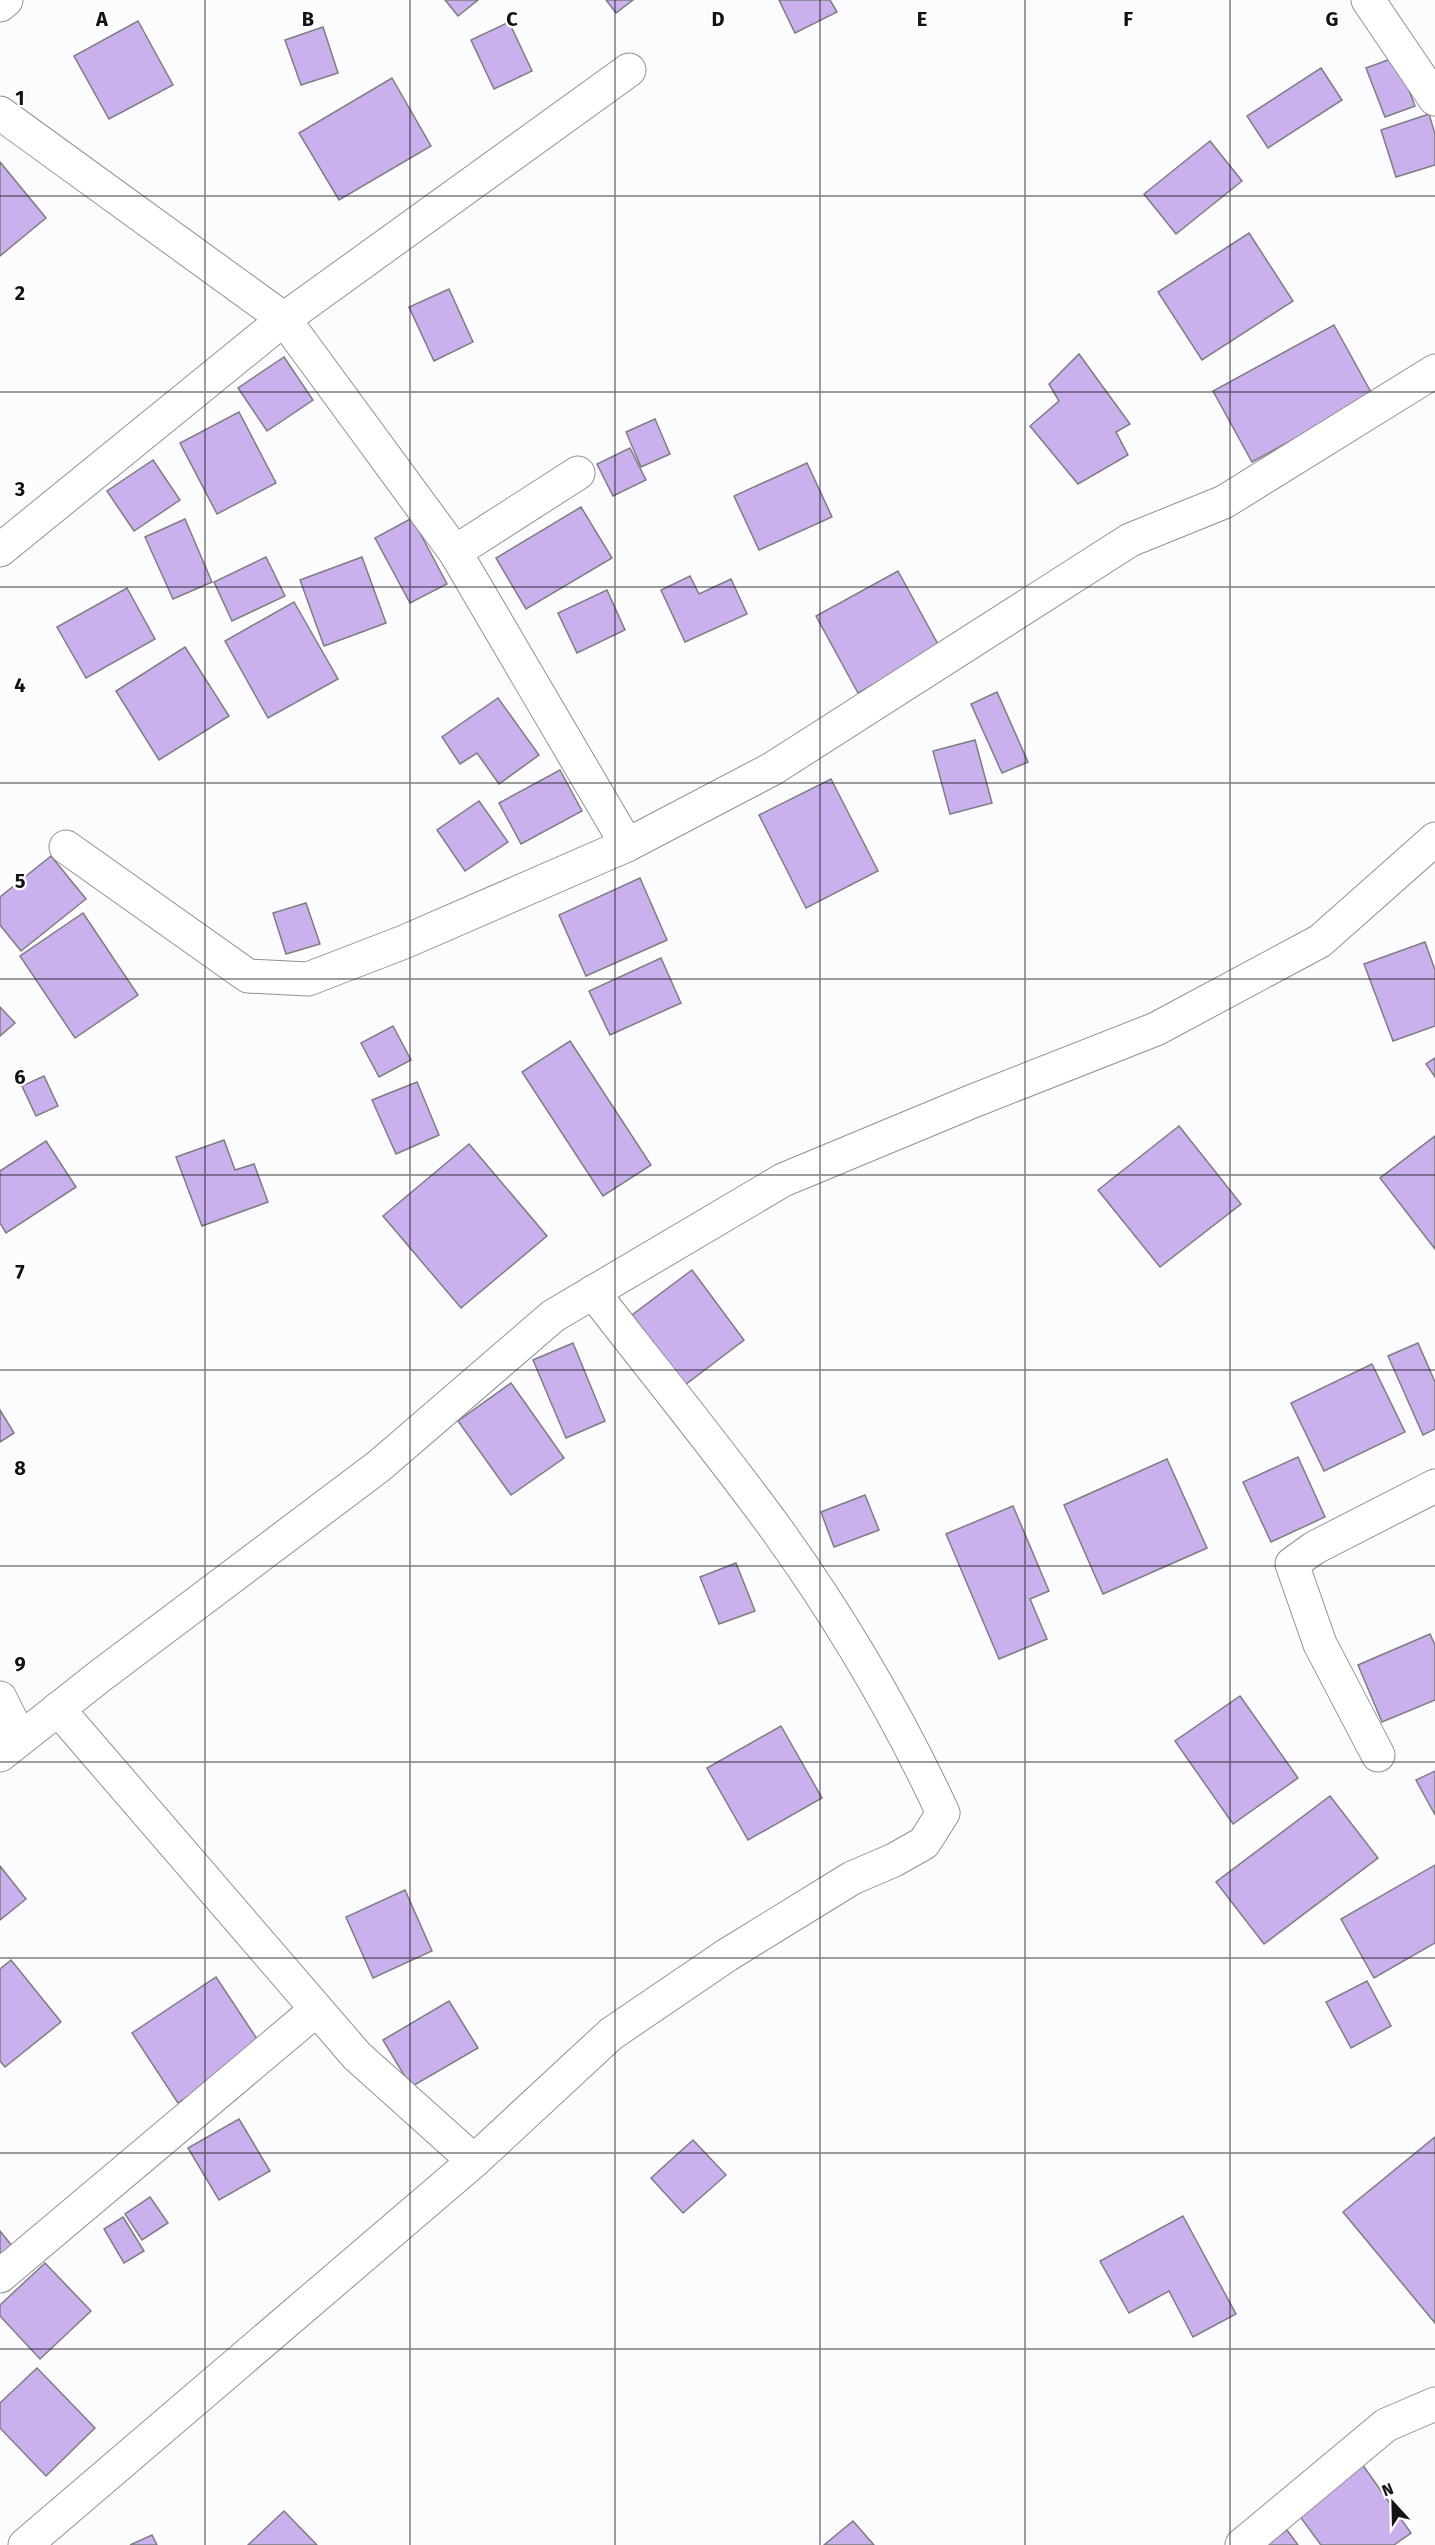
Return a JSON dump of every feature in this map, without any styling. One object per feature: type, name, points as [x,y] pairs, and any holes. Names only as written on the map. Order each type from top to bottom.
[{"type":"street","points":[[0,5],[6,0]]},
{"type":"street","points":[[1368,0],[1435,99]]},
{"type":"street","points":[[0,550],[284,319],[629,70]]},
{"type":"street","points":[[0,113],[284,319],[455,552],[627,845]]},
{"type":"street","points":[[66,847],[248,976],[308,979],[404,942],[627,845],[772,770],[1130,540],[1224,502],[1435,371]]},
{"type":"street","points":[[455,552],[578,473]]},
{"type":"street","points":[[0,1698],[10,1746],[379,1466],[553,1316],[783,1180],[973,1101],[1156,1029],[1320,941],[1435,839]]},
{"type":"street","points":[[25,2545],[474,2160],[611,2034],[727,1955],[852,1878],[924,1844],[943,1813],[914,1750],[836,1617],[776,1530],[593,1292]]},
{"type":"street","points":[[1378,1755],[1320,1644],[1292,1564],[1314,1548],[1435,1486]]},
{"type":"street","points":[[58,1709],[357,2056],[474,2160]]},
{"type":"street","points":[[0,2276],[316,2010]]},
{"type":"street","points":[[1242,2545],[1386,2425],[1435,2404]]},
{"type":"building","points":[[445,0],[478,0],[458,16]]},
{"type":"building","points":[[606,0],[633,0],[616,13]]},
{"type":"building","points":[[779,0],[830,0],[837,12],[795,33]]},
{"type":"building","points":[[138,21],[173,85],[109,119],[74,56]]},
{"type":"building","points":[[509,22],[532,71],[494,89],[471,40]]},
{"type":"building","points":[[323,27],[338,73],[301,85],[285,40]]},
{"type":"building","points":[[1396,57],[1415,106],[1385,117],[1366,68]]},
{"type":"building","points":[[1321,68],[1342,100],[1268,148],[1247,116]]},
{"type":"building","points":[[392,78],[431,146],[339,200],[299,133]]},
{"type":"building","points":[[1429,114],[1435,134],[1435,165],[1396,177],[1381,130]]},
{"type":"building","points":[[1210,141],[1242,181],[1176,234],[1144,194]]},
{"type":"building","points":[[0,162],[46,218],[0,256]]},
{"type":"building","points":[[1249,233],[1293,301],[1202,360],[1158,292]]},
{"type":"building","points":[[449,289],[473,342],[434,361],[409,307]]},
{"type":"building","points":[[1334,325],[1373,396],[1252,462],[1213,391]]},
{"type":"building","points":[[1079,354],[1130,424],[1116,432],[1128,455],[1078,484],[1030,426],[1059,401],[1049,384]]},
{"type":"building","points":[[284,357],[313,400],[267,431],[238,388]]},
{"type":"building","points":[[239,412],[276,483],[217,514],[180,443]]},
{"type":"building","points":[[655,419],[670,454],[641,467],[626,432]]},
{"type":"building","points":[[630,448],[646,480],[613,496],[597,464]]},
{"type":"building","points":[[153,460],[180,500],[134,531],[107,491]]},
{"type":"building","points":[[807,463],[832,517],[759,550],[734,496]]},
{"type":"building","points":[[581,507],[612,558],[526,609],[496,558]]},
{"type":"building","points":[[412,518],[447,584],[410,603],[375,538]]},
{"type":"building","points":[[185,519],[212,582],[173,599],[145,537]]},
{"type":"building","points":[[266,557],[285,596],[232,621],[214,582]]},
{"type":"building","points":[[362,557],[386,623],[324,646],[300,580]]},
{"type":"building","points":[[898,571],[940,648],[858,693],[816,616]]},
{"type":"building","points":[[690,576],[699,594],[731,579],[747,614],[685,642],[661,590]]},
{"type":"building","points":[[127,588],[155,639],[86,678],[57,627]]},
{"type":"building","points":[[607,590],[625,630],[577,653],[558,613]]},
{"type":"building","points":[[294,602],[338,679],[268,718],[225,641]]},
{"type":"building","points":[[185,647],[229,716],[159,760],[116,691]]},
{"type":"building","points":[[997,692],[1028,762],[1002,773],[971,704]]},
{"type":"building","points":[[498,698],[539,755],[499,784],[477,753],[460,764],[442,737]]},
{"type":"building","points":[[975,740],[992,803],[950,814],[933,751]]},
{"type":"building","points":[[560,770],[582,811],[521,844],[499,803]]},
{"type":"building","points":[[831,779],[878,871],[806,908],[759,815]]},
{"type":"building","points":[[479,801],[508,842],[465,871],[437,830]]},
{"type":"building","points":[[51,856],[86,899],[21,951],[0,925],[0,897]]},
{"type":"building","points":[[640,878],[667,940],[586,976],[559,915]]},
{"type":"building","points":[[306,903],[320,944],[286,954],[273,913]]},
{"type":"building","points":[[83,913],[138,995],[75,1038],[20,956]]},
{"type":"building","points":[[1425,942],[1435,970],[1435,1026],[1393,1041],[1364,964]]},
{"type":"building","points":[[661,958],[681,1003],[610,1035],[589,991]]},
{"type":"building","points":[[0,1007],[15,1023],[0,1036]]},
{"type":"building","points":[[393,1026],[411,1060],[379,1077],[361,1043]]},
{"type":"building","points":[[570,1041],[651,1165],[603,1196],[522,1072]]},
{"type":"building","points":[[1435,1058],[1435,1077],[1426,1064]]},
{"type":"building","points":[[44,1076],[58,1106],[36,1116],[22,1086]]},
{"type":"building","points":[[417,1082],[439,1135],[396,1154],[372,1100]]},
{"type":"building","points":[[1179,1126],[1241,1204],[1160,1267],[1098,1190]]},
{"type":"building","points":[[1435,1136],[1435,1249],[1380,1178]]},
{"type":"building","points":[[224,1140],[235,1170],[254,1164],[268,1202],[202,1226],[176,1157]]},
{"type":"building","points":[[46,1141],[76,1187],[6,1233],[0,1223],[0,1171]]},
{"type":"building","points":[[469,1144],[547,1236],[461,1308],[383,1216]]},
{"type":"building","points":[[692,1270],[744,1340],[685,1385],[632,1315]]},
{"type":"building","points":[[573,1343],[605,1421],[566,1438],[533,1360]]},
{"type":"building","points":[[1418,1343],[1435,1382],[1435,1429],[1423,1435],[1388,1356]]},
{"type":"building","points":[[1372,1364],[1405,1432],[1324,1471],[1291,1403]]},
{"type":"building","points":[[511,1383],[564,1458],[511,1495],[458,1421]]},
{"type":"building","points":[[0,1410],[14,1433],[0,1442]]},
{"type":"building","points":[[1298,1457],[1325,1517],[1271,1542],[1243,1482]]},
{"type":"building","points":[[1167,1459],[1207,1548],[1103,1594],[1064,1505]]},
{"type":"building","points":[[865,1495],[879,1530],[834,1547],[821,1512]]},
{"type":"building","points":[[1013,1506],[1049,1591],[1030,1599],[1047,1639],[999,1659],[946,1534]]},
{"type":"building","points":[[736,1563],[755,1611],[719,1624],[700,1577]]},
{"type":"building","points":[[1430,1634],[1435,1645],[1435,1700],[1382,1722],[1358,1665]]},
{"type":"building","points":[[1240,1696],[1298,1778],[1233,1824],[1175,1741]]},
{"type":"building","points":[[781,1726],[822,1798],[748,1840],[707,1768]]},
{"type":"building","points":[[1435,1771],[1435,1815],[1416,1780]]},
{"type":"building","points":[[1330,1796],[1378,1858],[1264,1944],[1216,1882]]},
{"type":"building","points":[[1435,1865],[1435,1943],[1374,1978],[1341,1919]]},
{"type":"building","points":[[0,1866],[26,1899],[0,1920]]},
{"type":"building","points":[[405,1890],[432,1951],[373,1978],[346,1917]]},
{"type":"building","points":[[11,1960],[61,2022],[5,2067],[0,2061],[0,1969]]},
{"type":"building","points":[[216,1977],[263,2048],[178,2103],[132,2033]]},
{"type":"building","points":[[1367,1981],[1391,2026],[1351,2048],[1326,2002]]},
{"type":"building","points":[[449,2001],[478,2048],[411,2087],[383,2040]]},
{"type":"building","points":[[239,2119],[270,2171],[219,2200],[188,2148]]},
{"type":"building","points":[[1435,2137],[1435,2323],[1343,2212]]},
{"type":"building","points":[[693,2140],[726,2175],[683,2213],[651,2178]]},
{"type":"building","points":[[150,2197],[168,2223],[142,2240],[125,2214]]},
{"type":"building","points":[[1183,2216],[1236,2314],[1193,2337],[1169,2291],[1129,2313],[1100,2261]]},
{"type":"building","points":[[123,2217],[144,2251],[124,2263],[104,2229]]},
{"type":"building","points":[[0,2231],[17,2252],[0,2267]]},
{"type":"building","points":[[45,2263],[91,2311],[40,2359],[0,2316],[0,2305]]},
{"type":"building","points":[[37,2368],[95,2428],[46,2476],[0,2428],[0,2403]]},
{"type":"building","points":[[1362,2464],[1411,2533],[1394,2545],[1321,2545],[1296,2511]]},
{"type":"building","points":[[284,2511],[317,2545],[248,2545]]},
{"type":"building","points":[[853,2521],[874,2545],[824,2545]]},
{"type":"building","points":[[1287,2530],[1298,2545],[1266,2545]]},
{"type":"building","points":[[152,2535],[157,2545],[130,2545]]}]
